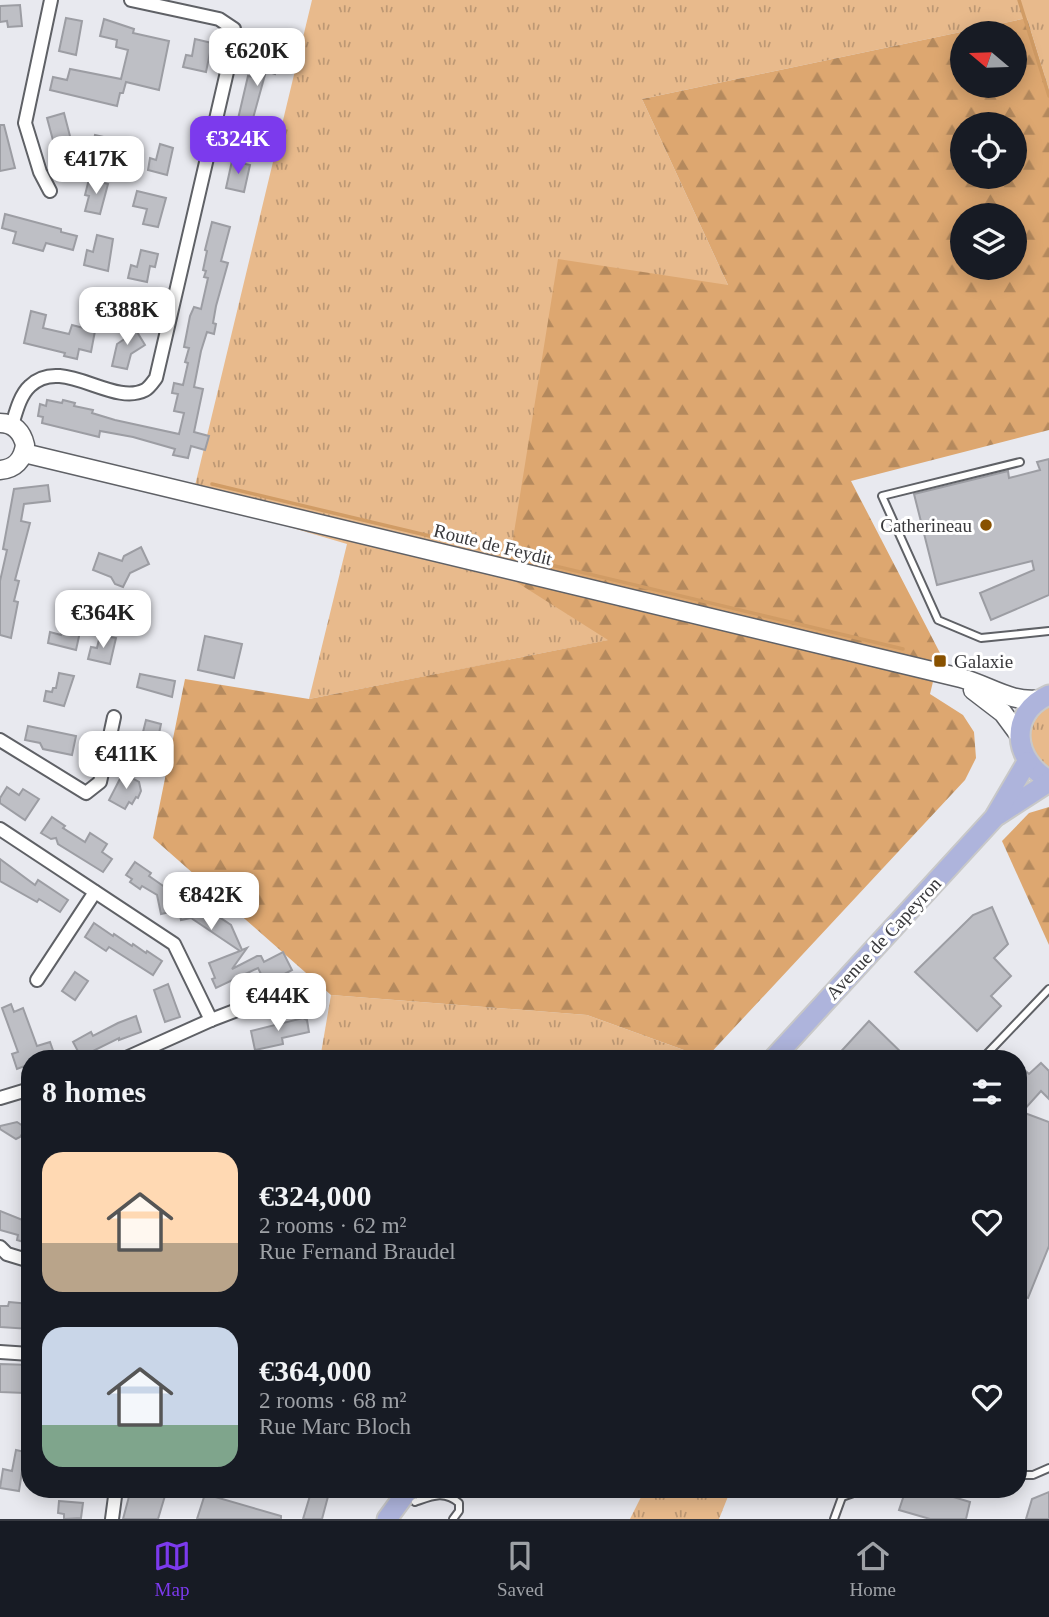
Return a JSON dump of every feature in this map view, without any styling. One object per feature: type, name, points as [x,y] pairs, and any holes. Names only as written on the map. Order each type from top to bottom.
[{"type":"main road","points":[[1045,697],[1030,708],[1023,721],[1020,745],[1027,762],[1049,781]]},
{"type":"main road","name":"Avenue de Capeyron","points":[[780,1050],[994,818],[1027,762]]},
{"type":"main road","name":"Avenue de Capeyron","points":[[994,818],[1049,781]]},
{"type":"main road","points":[[387,1519],[410,1498]]},
{"type":"main road","points":[[403,1519],[414,1498]]},
{"type":"street","points":[[50,191],[40,172],[25,123],[51,0]]},
{"type":"street","points":[[0,470],[14,467],[24,453],[23,437],[6,424],[30,386],[44,378],[61,376],[128,394],[146,390],[156,378],[233,46],[234,29],[219,19],[131,0]]},
{"type":"street","name":"Route de Feydit","points":[[24,453],[978,683],[1013,697],[1032,700],[1045,697]]},
{"type":"street","name":"Route de Feydit","points":[[952,677],[1003,713],[1020,736]]},
{"type":"street","points":[[0,740],[86,793],[100,782],[114,717]]},
{"type":"street","points":[[0,830],[174,944],[211,1020]]},
{"type":"street","points":[[37,980],[95,892]]},
{"type":"street","points":[[144,1050],[211,1020],[292,989]]},
{"type":"street","points":[[0,1098],[21,1092]]},
{"type":"street","points":[[0,1247],[7,1254],[21,1258]]},
{"type":"street","points":[[0,1352],[21,1353]]},
{"type":"street","points":[[112,1519],[115,1498]]},
{"type":"lane","points":[[1020,462],[882,496],[938,620],[981,638],[1049,631]]},
{"type":"lane","points":[[991,1050],[1049,989]]},
{"type":"lane","points":[[1027,1475],[1049,1468]]},
{"type":"lane","points":[[453,1498],[459,1503],[459,1511],[453,1519]]},
{"type":"lane","points":[[834,1519],[840,1498]]},
{"type":"green space","points":[[312,0],[1049,0],[1049,90],[1027,18],[1013,21],[950,21],[950,34],[642,99],[728,285],[609,640],[309,699],[347,544],[192,498]]},
{"type":"green space","points":[[1027,18],[1049,90],[1049,430],[851,481],[940,653],[930,694],[963,715],[974,732],[976,758],[965,780],[713,1050],[684,1050],[587,1015],[331,995],[153,838],[185,679],[309,699],[608,640],[507,576],[558,259],[728,285],[642,99],[950,34],[950,98],[1027,98],[1027,21],[1013,21]]},
{"type":"green space","points":[[1049,707],[1049,770],[1036,756],[1032,747],[1031,729],[1040,713]]},
{"type":"green space","points":[[1049,807],[1049,945],[1002,841],[1029,813]]},
{"type":"green space","points":[[331,995],[587,1015],[684,1050],[322,1050]]},
{"type":"green space","points":[[640,1498],[727,1498],[719,1519],[630,1519]]},
{"type":"building","points":[[20,5],[22,26],[8,27],[7,21],[0,22],[0,6]]},
{"type":"building","points":[[66,18],[82,21],[76,55],[59,51]]},
{"type":"building","points":[[104,19],[134,29],[133,33],[169,41],[159,90],[126,82],[117,106],[50,90],[53,77],[67,80],[70,69],[121,79],[128,50],[116,47],[117,40],[100,36]]},
{"type":"building","points":[[257,33],[284,41],[284,53],[275,74],[266,71],[252,122],[257,123],[254,137],[248,136],[244,152],[231,149],[248,76],[254,77],[260,53],[255,44]]},
{"type":"building","points":[[195,39],[212,43],[206,72],[183,67],[186,55],[192,56]]},
{"type":"building","points":[[64,113],[71,140],[54,144],[47,118]]},
{"type":"building","points":[[0,125],[4,125],[15,168],[0,171]]},
{"type":"building","points":[[95,135],[108,138],[102,163],[89,160]]},
{"type":"building","points":[[160,144],[173,148],[167,175],[148,170],[150,158],[156,160]]},
{"type":"building","points":[[232,161],[250,165],[244,192],[226,188]]},
{"type":"building","points":[[89,179],[108,184],[100,214],[85,211],[89,196],[85,195]]},
{"type":"building","points":[[137,191],[166,198],[158,227],[143,224],[147,209],[133,206]]},
{"type":"building","points":[[5,214],[77,236],[73,250],[46,243],[43,251],[13,243],[16,232],[2,228]]},
{"type":"building","points":[[212,222],[230,227],[221,261],[228,263],[216,306],[214,334],[207,332],[194,387],[203,389],[194,432],[209,436],[205,450],[191,446],[188,458],[173,455],[175,449],[133,437],[100,431],[99,437],[42,423],[43,417],[38,416],[40,404],[46,406],[47,400],[62,403],[63,400],[115,420],[179,434],[184,413],[174,411],[178,394],[172,393],[174,383],[183,385],[189,348],[184,347],[190,316],[194,307],[201,309],[208,278],[204,277],[206,271],[203,270],[205,250]]},
{"type":"building","points":[[97,235],[113,239],[108,271],[84,265],[87,250],[93,252]]},
{"type":"building","points":[[141,250],[158,254],[155,267],[150,266],[147,282],[128,278],[131,265],[137,267]]},
{"type":"building","points":[[31,311],[46,315],[43,328],[69,334],[72,325],[95,331],[91,352],[79,349],[77,359],[64,356],[65,353],[24,343]]},
{"type":"building","points":[[131,322],[145,345],[131,354],[127,369],[112,366],[117,344],[126,338],[121,329]]},
{"type":"building","name":"Catherineau","points":[[1049,459],[1049,595],[991,620],[980,593],[1034,570],[1032,561],[937,585],[914,494],[1008,471],[1009,478],[1040,470],[1037,462]]},
{"type":"building","points":[[48,485],[50,501],[24,504],[21,521],[30,523],[15,580],[19,581],[14,601],[18,602],[11,638],[0,635],[0,581],[7,550],[3,549],[14,489]]},
{"type":"building","points":[[141,547],[149,564],[130,573],[123,587],[115,584],[111,577],[93,570],[99,553],[122,561],[124,556]]},
{"type":"building","points":[[68,615],[83,618],[76,650],[48,643],[50,632],[61,635],[62,630],[65,631]]},
{"type":"building","points":[[100,635],[116,638],[110,664],[88,659],[91,647],[97,648]]},
{"type":"building","points":[[205,636],[242,644],[234,678],[198,670]]},
{"type":"building","points":[[59,673],[74,676],[64,706],[44,701],[46,691],[52,692],[53,688],[56,688]]},
{"type":"building","points":[[140,674],[175,681],[172,697],[137,687]]},
{"type":"building","points":[[146,720],[161,724],[155,753],[133,748],[137,735],[142,736]]},
{"type":"building","points":[[28,726],[76,736],[72,755],[43,749],[40,743],[25,740]]},
{"type":"building","points":[[123,773],[139,782],[141,791],[138,798],[136,797],[132,804],[129,802],[125,809],[109,800]]},
{"type":"building","points":[[7,787],[19,795],[23,789],[39,799],[25,820],[0,803]]},
{"type":"building","points":[[52,817],[65,826],[63,828],[85,842],[90,833],[107,844],[102,852],[112,859],[103,872],[58,844],[56,838],[51,839],[41,833]]},
{"type":"building","points":[[0,859],[35,885],[38,880],[68,900],[60,912],[0,881]]},
{"type":"building","points":[[135,862],[169,890],[172,886],[184,894],[182,896],[187,901],[208,914],[210,911],[231,925],[242,950],[247,948],[232,969],[257,956],[261,956],[264,962],[283,952],[292,970],[266,984],[258,968],[216,988],[209,963],[240,951],[191,918],[181,920],[179,910],[161,914],[157,895],[142,886],[140,889],[130,882],[132,879],[126,875]]},
{"type":"building","points":[[992,907],[1008,944],[994,958],[1011,976],[991,996],[1001,1006],[977,1031],[915,972],[973,915]]},
{"type":"building","points":[[94,923],[162,961],[153,975],[109,947],[106,951],[85,937]]},
{"type":"building","points":[[75,972],[88,981],[75,1000],[62,991]]},
{"type":"building","points":[[168,984],[180,1017],[165,1022],[154,990]]},
{"type":"building","points":[[11,1004],[14,1012],[23,1008],[37,1046],[50,1042],[53,1050],[21,1050],[21,1067],[17,1069],[12,1054],[18,1052],[2,1008]]},
{"type":"building","points":[[136,1016],[141,1032],[119,1038],[95,1050],[77,1050],[73,1042],[91,1032],[93,1036]]},
{"type":"building","points":[[303,1018],[307,1020],[309,1032],[282,1038],[283,1044],[255,1050],[251,1031]]},
{"type":"building","points":[[869,1021],[899,1050],[842,1050]]},
{"type":"building","points":[[1041,1063],[1049,1071],[1049,1099],[1041,1091],[1027,1106],[1027,1072],[1029,1074]]},
{"type":"building","points":[[1027,1114],[1049,1122],[1049,1246],[1028,1298]]},
{"type":"building","points":[[17,1122],[21,1125],[21,1136],[16,1139],[0,1129],[0,1126]]},
{"type":"building","points":[[0,1211],[21,1219],[21,1241],[17,1240],[18,1235],[0,1230]]},
{"type":"building","points":[[9,1302],[21,1303],[21,1328],[0,1327],[0,1306],[8,1306]]},
{"type":"building","points":[[0,1364],[21,1365],[21,1393],[0,1392]]},
{"type":"building","points":[[16,1450],[21,1451],[19,1491],[0,1488],[3,1469],[12,1471]]},
{"type":"building","points":[[1049,1492],[1049,1519],[1026,1519],[1032,1499]]},
{"type":"building","points":[[129,1498],[164,1498],[158,1519],[123,1519]]},
{"type":"building","points":[[204,1498],[219,1498],[281,1516],[281,1519],[197,1519]]},
{"type":"building","points":[[309,1498],[328,1498],[322,1519],[303,1519]]},
{"type":"building","points":[[903,1498],[957,1498],[970,1502],[966,1519],[930,1519],[899,1510]]},
{"type":"building","points":[[59,1501],[83,1503],[81,1518],[64,1519],[64,1514],[58,1513]]},
{"type":"waterway","points":[[1019,0],[1049,96]]},
{"type":"waterway","points":[[212,484],[903,649]]},
{"type":"place","name":"Catherineau","points":[[986,525]]},
{"type":"place","name":"Galaxie","points":[[940,661]]}]
